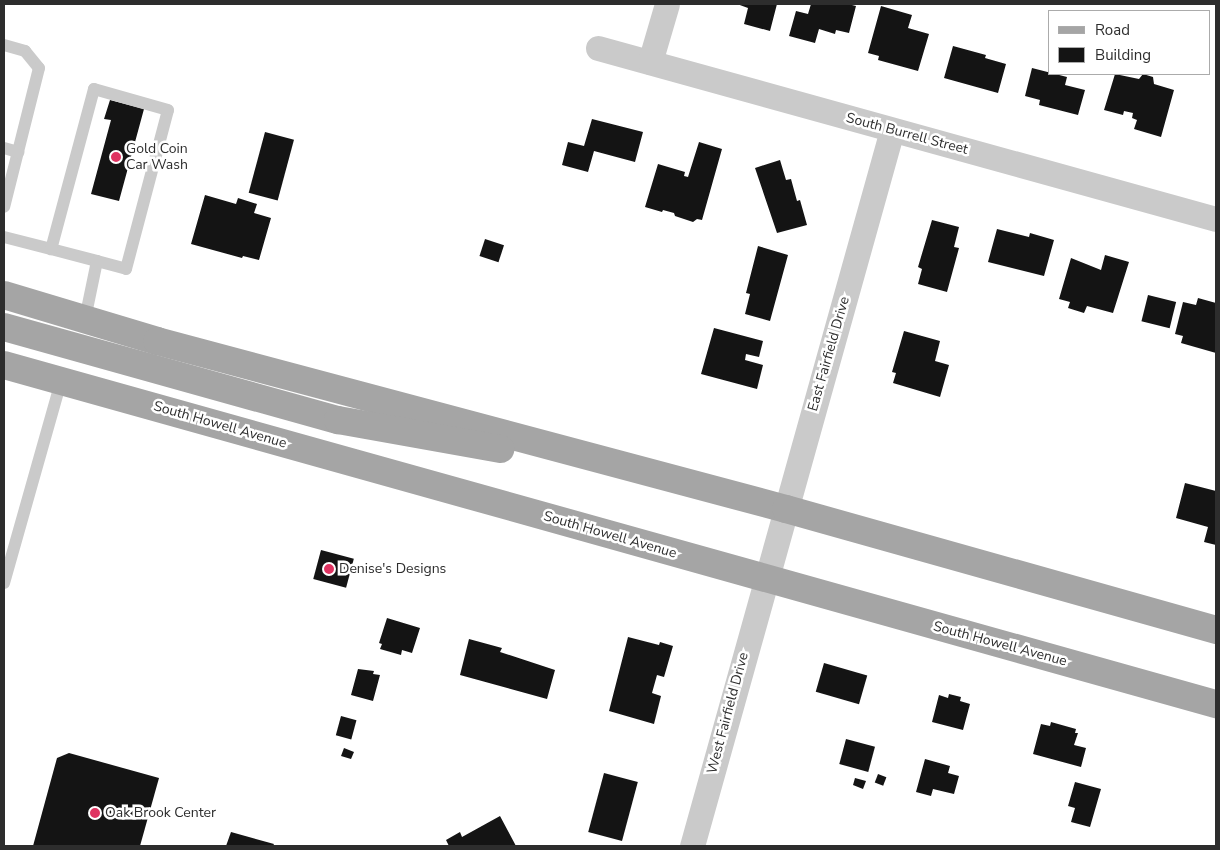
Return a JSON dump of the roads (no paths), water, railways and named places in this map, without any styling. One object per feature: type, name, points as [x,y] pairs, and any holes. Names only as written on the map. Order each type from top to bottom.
[{"type":"main road","points":[[4,295],[157,341],[786,509],[1216,630]]},
{"type":"main road","points":[[4,327],[338,420],[490,448],[623,466]]},
{"type":"main road","name":"South Howell Avenue","points":[[4,365],[1216,704]]},
{"type":"street","points":[[650,62],[667,4]]},
{"type":"street","name":"South Burrell Street","points":[[598,48],[1216,219]]},
{"type":"street","name":"East Fairfield Drive","points":[[765,579],[892,130]]},
{"type":"street","name":"West Fairfield Drive","points":[[692,846],[765,579]]},
{"type":"lane","points":[[4,45],[25,50],[39,68],[4,207]]},
{"type":"lane","points":[[4,237],[126,269],[168,110],[94,88],[51,249]]},
{"type":"lane","points":[[4,148],[18,152]]},
{"type":"lane","points":[[85,320],[97,261]]},
{"type":"lane","points":[[4,583],[61,381]]},
{"type":"place","name":"Gold Coin Car Wash","points":[[116,157]]},
{"type":"place","name":"Denise's Designs","points":[[329,569]]},
{"type":"place","name":"Oak Brook Center","points":[[95,813]]}]
